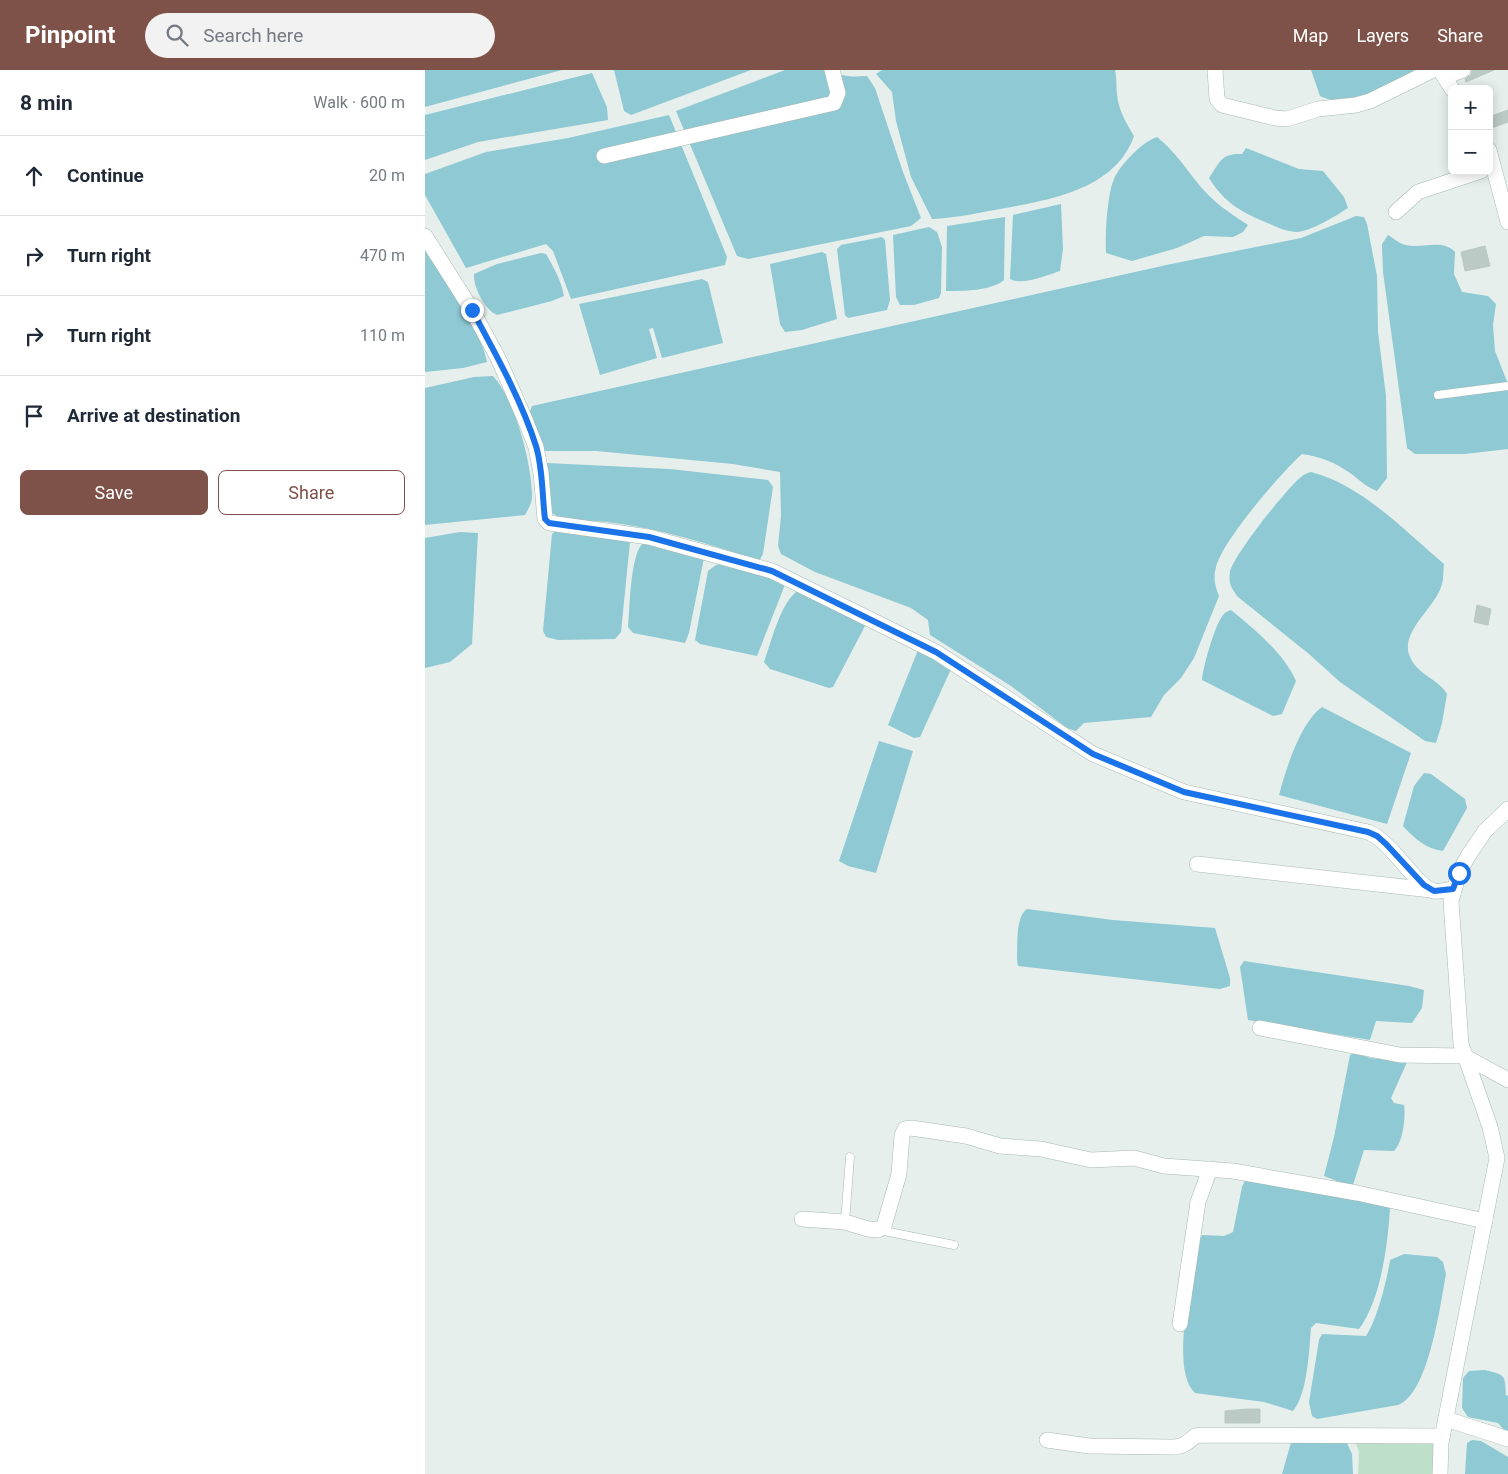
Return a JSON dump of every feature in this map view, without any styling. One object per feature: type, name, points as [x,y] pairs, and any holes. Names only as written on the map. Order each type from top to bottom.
[{"type":"street","points":[[604,156],[827,106],[834,103],[838,93],[832,70]]},
{"type":"street","points":[[1215,70],[1217,100],[1222,106],[1281,119],[1318,109],[1349,106],[1369,101],[1463,70]]},
{"type":"street","points":[[1396,212],[1418,192],[1470,175]]},
{"type":"street","points":[[1492,175],[1505,196],[1508,222]]},
{"type":"street","points":[[425,236],[476,318],[498,358],[524,417],[536,447],[541,473],[545,519],[549,523],[649,537],[772,571],[936,652],[1093,754],[1184,792],[1377,836],[1424,885],[1434,891]]},
{"type":"street","points":[[1440,1474],[1446,1419],[1497,1158],[1495,1144],[1464,1056],[1456,986],[1451,915],[1453,889],[1459,873],[1481,837],[1496,818],[1508,809]]},
{"type":"street","points":[[1197,864],[1434,891],[1453,889]]},
{"type":"street","points":[[1260,1028],[1400,1055],[1464,1056],[1508,1080]]},
{"type":"street","points":[[802,1219],[845,1222],[877,1230],[883,1226],[896,1188],[902,1135],[905,1129],[911,1128],[966,1136],[999,1146],[1041,1149],[1091,1160],[1134,1158],[1164,1166],[1233,1171],[1357,1193],[1485,1221]]},
{"type":"street","points":[[1180,1324],[1198,1202],[1210,1169]]},
{"type":"street","points":[[1446,1419],[1508,1439]]},
{"type":"street","points":[[1047,1440],[1099,1446],[1170,1447],[1187,1444],[1195,1436],[1203,1435],[1443,1436]]},
{"type":"lane","points":[[1438,395],[1508,386]]},
{"type":"lane","points":[[845,1222],[849,1157]]},
{"type":"lane","points":[[877,1230],[954,1245]]},
{"type":"green space","points":[[1353,1435],[1436,1441],[1435,1474],[1358,1474],[1359,1452]]},
{"type":"water","points":[[425,70],[562,70],[425,107]]},
{"type":"water","points":[[614,70],[751,70],[631,115],[624,111]]},
{"type":"water","points":[[785,70],[830,70],[848,76],[867,76],[875,88],[903,172],[921,218],[911,226],[748,259],[737,256],[676,111]]},
{"type":"water","points":[[882,70],[1115,70],[1119,105],[1125,121],[1134,136],[1125,154],[1112,169],[1078,189],[1039,201],[949,218],[932,219],[911,177],[896,121],[892,92],[876,74]]},
{"type":"water","points":[[1311,70],[1413,70],[1416,75],[1369,95],[1343,101],[1331,100],[1320,96]]},
{"type":"water","points":[[592,73],[607,107],[608,120],[478,142],[425,160],[425,115]]},
{"type":"water","points":[[669,115],[727,257],[725,265],[571,299],[553,251],[546,244],[466,268],[425,195],[425,174],[486,152],[568,138]]},
{"type":"water","points":[[1157,137],[1175,154],[1211,197],[1248,225],[1243,232],[1233,237],[1204,236],[1177,248],[1132,261],[1106,253],[1108,205],[1114,179],[1121,167],[1133,154],[1145,143]]},
{"type":"water","points":[[1246,148],[1299,169],[1323,171],[1344,197],[1348,208],[1315,227],[1296,232],[1279,228],[1235,207],[1221,195],[1209,178],[1225,157],[1242,154]]},
{"type":"water","points":[[1061,204],[1063,249],[1060,271],[1028,281],[1010,279],[1013,215]]},
{"type":"water","points":[[1356,216],[1364,217],[1367,224],[1377,276],[1378,332],[1386,396],[1387,478],[1377,491],[1339,466],[1321,458],[1302,454],[1292,463],[1253,508],[1221,555],[1215,575],[1219,596],[1194,658],[1181,678],[1164,695],[1151,717],[1084,723],[1076,731],[1067,728],[1011,686],[930,635],[928,620],[911,608],[815,572],[781,554],[778,546],[781,516],[780,472],[733,464],[596,451],[541,451],[529,414],[532,406],[1171,264],[1301,238]]},
{"type":"water","points":[[1005,217],[1004,280],[984,288],[946,291],[947,226]]},
{"type":"water","points":[[929,227],[937,232],[942,247],[941,293],[939,298],[914,305],[900,305],[896,297],[893,235]]},
{"type":"water","points":[[1388,235],[1406,245],[1438,245],[1450,248],[1455,252],[1454,274],[1462,292],[1488,296],[1496,304],[1493,325],[1495,351],[1508,384],[1508,449],[1465,454],[1415,454],[1407,448],[1383,272],[1382,244]]},
{"type":"water","points":[[882,237],[885,240],[890,300],[887,310],[848,318],[845,315],[837,249],[841,245]]},
{"type":"water","points":[[425,245],[452,287],[477,332],[487,362],[463,368],[425,372]]},
{"type":"water","points":[[822,252],[826,254],[837,319],[802,330],[785,332],[780,324],[770,264]]},
{"type":"water","points":[[541,253],[546,254],[552,264],[564,296],[552,301],[497,315],[488,308],[475,285],[474,274],[497,264]]},
{"type":"water","points":[[702,279],[708,282],[723,343],[662,358],[653,328],[649,329],[657,358],[600,375],[579,304]]},
{"type":"water","points":[[493,376],[501,387],[515,415],[525,448],[532,493],[529,507],[525,515],[425,525],[425,388],[474,377]]},
{"type":"water","points":[[547,463],[670,469],[768,480],[773,487],[763,554],[759,561],[665,532],[607,522],[576,521],[561,518],[549,510]]},
{"type":"water","points":[[1311,472],[1330,478],[1365,498],[1382,510],[1444,564],[1441,587],[1412,631],[1408,650],[1414,664],[1439,684],[1447,694],[1436,743],[1425,741],[1340,682],[1309,654],[1238,597],[1232,588],[1230,572],[1240,552],[1284,494],[1302,476]]},
{"type":"water","points":[[559,528],[624,537],[630,542],[621,632],[615,639],[558,640],[546,637],[543,631],[552,534]]},
{"type":"water","points":[[460,532],[478,533],[472,644],[450,662],[425,668],[425,538]]},
{"type":"water","points":[[643,543],[704,558],[689,633],[685,643],[633,633],[628,627],[633,570],[635,559]]},
{"type":"water","points":[[728,563],[786,582],[757,656],[700,644],[695,640],[708,571],[716,565]]},
{"type":"water","points":[[799,590],[864,620],[865,626],[833,687],[829,688],[770,669],[764,662],[782,612],[793,595]]},
{"type":"water","points":[[1231,610],[1276,651],[1284,660],[1296,681],[1282,714],[1273,716],[1202,680],[1213,635],[1224,614]]},
{"type":"water","points":[[918,650],[952,667],[920,737],[914,738],[888,725]]},
{"type":"water","points":[[1322,707],[1411,753],[1387,824],[1279,795],[1295,747],[1307,724]]},
{"type":"water","points":[[879,741],[913,751],[876,873],[848,866],[839,861]]},
{"type":"water","points":[[1424,773],[1431,774],[1465,799],[1467,808],[1443,851],[1431,848],[1421,842],[1403,826],[1414,786]]},
{"type":"water","points":[[1027,909],[1113,920],[1215,928],[1230,978],[1230,986],[1220,989],[1018,966],[1017,940],[1019,925],[1023,913]]},
{"type":"water","points":[[1244,961],[1409,986],[1424,990],[1422,1008],[1412,1023],[1376,1021],[1370,1040],[1248,1020],[1240,967]]},
{"type":"water","points":[[1355,1053],[1370,1058],[1407,1062],[1391,1098],[1394,1103],[1404,1105],[1405,1116],[1402,1136],[1394,1151],[1364,1150],[1353,1185],[1349,1186],[1324,1176],[1334,1137],[1350,1055]]},
{"type":"water","points":[[1247,1176],[1390,1208],[1382,1271],[1367,1317],[1359,1329],[1316,1323],[1311,1328],[1305,1383],[1302,1394],[1293,1411],[1264,1402],[1195,1393],[1187,1381],[1183,1343],[1188,1298],[1198,1244],[1202,1235],[1224,1236],[1233,1232],[1242,1187]]},
{"type":"water","points":[[1404,1254],[1437,1257],[1443,1262],[1446,1274],[1431,1347],[1418,1384],[1409,1397],[1398,1405],[1317,1419],[1312,1416],[1309,1402],[1319,1340],[1322,1334],[1366,1336],[1378,1310],[1390,1260]]},
{"type":"water","points":[[1485,1370],[1497,1373],[1503,1377],[1506,1396],[1508,1395],[1508,1434],[1498,1423],[1468,1417],[1462,1408],[1463,1378],[1469,1371]]},
{"type":"water","points":[[1292,1439],[1345,1439],[1352,1454],[1353,1474],[1282,1474]]},
{"type":"water","points":[[1472,1440],[1481,1441],[1508,1457],[1508,1474],[1465,1474],[1467,1443]]},
{"type":"building","points":[[1472,70],[1494,70],[1466,82],[1465,79],[1471,75]]},
{"type":"building","points":[[1508,110],[1508,122],[1493,128],[1493,116]]},
{"type":"building","points":[[1485,246],[1490,266],[1465,271],[1461,252]]},
{"type":"building","points":[[1477,605],[1491,609],[1488,625],[1474,622]]},
{"type":"building","points":[[1260,1409],[1260,1423],[1225,1423],[1225,1411]]},
{"type":"route","points":[[472,310],[498,358],[536,447],[541,473],[545,519],[549,523],[649,537],[772,571],[899,632],[936,652],[1093,754],[1184,792],[1368,832],[1377,836],[1386,844],[1424,885],[1434,891],[1453,889],[1459,873]]}]
